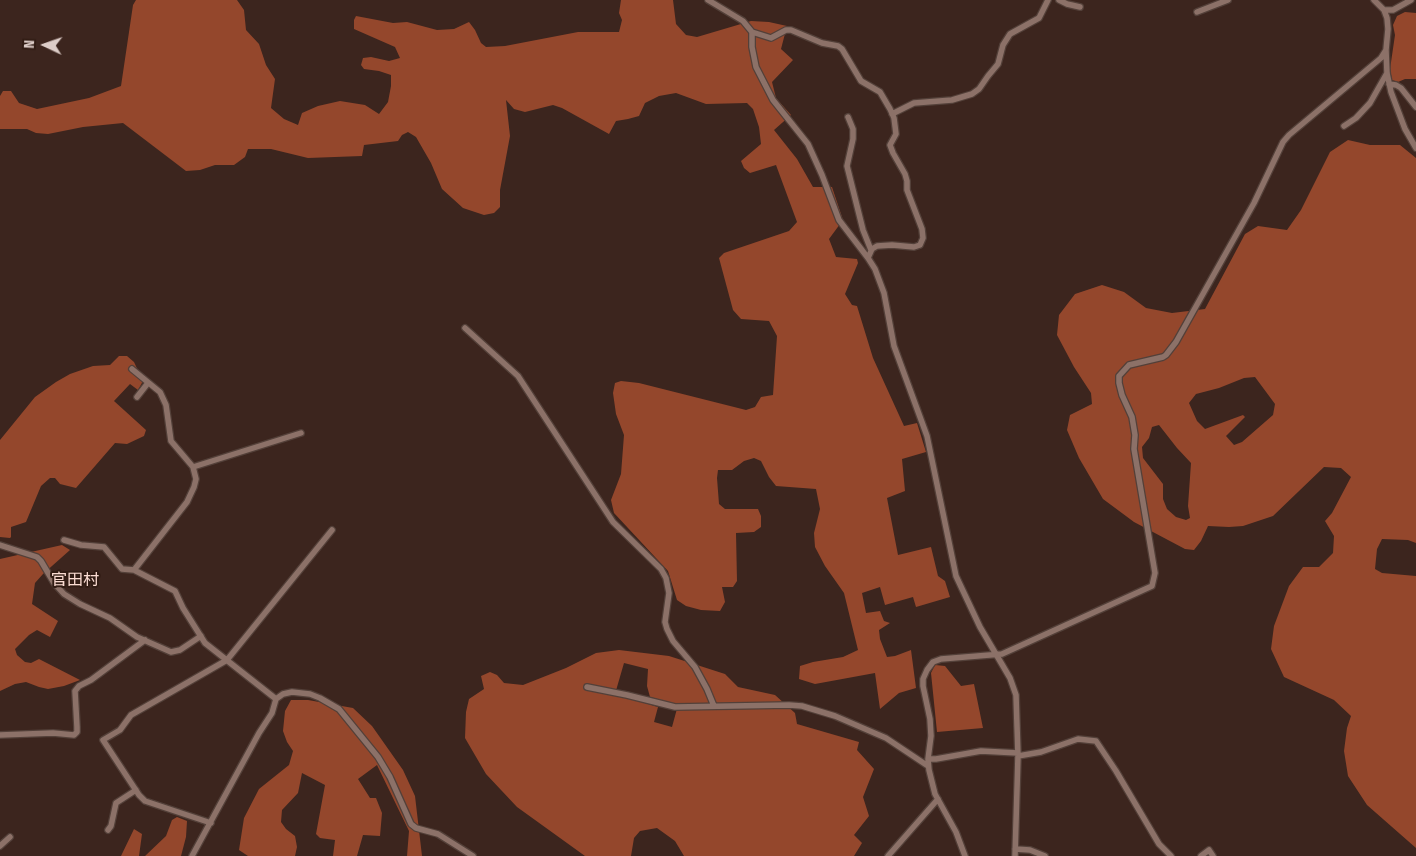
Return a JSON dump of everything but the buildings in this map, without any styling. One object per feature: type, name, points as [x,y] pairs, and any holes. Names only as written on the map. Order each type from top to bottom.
[{"type":"street","points":[[708,0],[743,21],[752,32],[771,38],[786,30],[791,30],[822,43],[838,46],[861,81],[880,92],[892,114],[896,134],[890,145],[907,181],[907,190],[924,238],[920,245],[877,246],[871,250],[868,258]]},
{"type":"street","points":[[892,114],[914,103],[952,100],[972,94],[979,89],[998,64],[1003,45],[1010,34],[1039,18],[1048,0]]},
{"type":"street","points":[[1059,0],[1080,7]]},
{"type":"street","points":[[1197,12],[1228,0]]},
{"type":"street","points":[[1374,0],[1384,10],[1388,29],[1386,50],[1387,73],[1390,84],[1405,129],[1416,148]]},
{"type":"street","points":[[1384,10],[1393,10],[1411,0]]},
{"type":"street","points":[[752,32],[752,47],[756,67],[773,100],[808,144],[839,220],[875,269],[884,293],[894,346],[927,436],[956,576],[980,627],[1010,678],[1016,695],[1018,755],[1015,856]]},
{"type":"street","points":[[965,856],[956,832],[934,794],[928,762],[931,736],[930,719],[923,686],[923,678],[927,670],[932,662],[941,659],[995,653],[1002,654],[1152,586],[1154,573],[1134,449],[1132,417],[1122,395],[1119,376],[1129,365],[1166,355],[1176,342],[1254,202],[1283,142],[1381,58],[1386,50]]},
{"type":"street","points":[[1344,126],[1356,118],[1370,103],[1387,73]]},
{"type":"street","points":[[1390,84],[1401,88],[1416,107]]},
{"type":"street","points":[[848,117],[853,129],[853,139],[847,166],[871,250]]},
{"type":"street","points":[[465,328],[518,376],[613,522],[661,569],[666,578],[669,593],[665,622],[667,629],[673,641],[695,667],[714,706]]},
{"type":"street","points":[[132,369],[160,392],[166,405],[171,441],[193,467],[196,478],[187,502],[134,570]]},
{"type":"street","points":[[137,396],[148,383]]},
{"type":"street","points":[[193,467],[301,434]]},
{"type":"street","points":[[211,822],[145,801],[103,740],[120,730],[131,715],[227,660],[332,530]]},
{"type":"street","points":[[64,540],[81,545],[104,546],[122,569],[134,570],[175,591],[183,608],[205,643],[276,699]]},
{"type":"street","points":[[0,545],[37,558],[64,594],[110,618],[145,640],[174,652],[201,636]]},
{"type":"street","points":[[0,735],[53,733],[74,735],[77,727],[75,691],[79,686],[145,640]]},
{"type":"street","points":[[586,687],[675,707],[789,705],[814,709],[886,738],[928,762],[981,751],[1018,755],[1041,752],[1078,739],[1096,741],[1159,844],[1171,856]]},
{"type":"street","points":[[192,856],[259,733],[272,713],[276,699],[283,694],[292,692],[310,694],[339,709],[378,757],[390,777],[410,824],[416,828],[438,834],[473,856]]},
{"type":"street","points":[[108,830],[111,826],[116,803],[136,790]]},
{"type":"street","points":[[888,856],[938,799]]},
{"type":"street","points":[[0,846],[10,837]]},
{"type":"street","points":[[1015,849],[1030,850],[1045,856]]},
{"type":"street","points":[[1201,856],[1209,850],[1213,856]]},
{"type":"shaded area","points":[[136,0],[237,0],[244,10],[246,30],[259,44],[266,65],[275,79],[271,108],[284,119],[298,125],[302,113],[318,106],[340,101],[365,105],[379,114],[388,102],[391,75],[364,69],[361,65],[363,58],[371,57],[389,61],[400,58],[395,47],[354,29],[356,16],[393,23],[407,22],[437,30],[454,29],[469,22],[481,43],[486,47],[505,46],[578,32],[619,32],[622,20],[619,13],[621,0],[673,0],[676,24],[686,35],[697,37],[751,21],[787,26],[781,49],[793,60],[772,82],[776,98],[791,115],[774,130],[797,159],[813,187],[832,187],[843,220],[829,239],[836,257],[857,259],[858,263],[845,294],[852,305],[857,306],[873,358],[904,426],[917,423],[926,452],[902,459],[905,491],[887,498],[898,555],[931,547],[938,576],[945,581],[950,597],[916,607],[913,597],[885,605],[880,587],[862,593],[866,613],[880,611],[884,621],[890,623],[879,630],[880,639],[887,657],[911,650],[916,688],[899,693],[880,709],[875,673],[815,684],[799,679],[800,666],[843,657],[858,650],[844,593],[825,566],[815,547],[814,533],[820,509],[816,489],[776,486],[761,461],[754,458],[744,461],[732,470],[718,470],[719,504],[725,509],[758,509],[761,516],[761,527],[754,532],[736,533],[737,581],[733,587],[722,587],[725,602],[720,611],[701,610],[686,606],[677,600],[668,571],[614,513],[611,500],[621,474],[624,435],[616,414],[613,393],[615,383],[621,381],[639,383],[746,410],[755,407],[761,397],[773,395],[777,336],[769,321],[741,319],[733,310],[719,258],[724,253],[789,231],[797,222],[776,165],[750,173],[744,168],[741,161],[761,144],[759,127],[753,109],[747,103],[706,104],[676,93],[659,96],[645,103],[639,116],[616,121],[609,134],[553,105],[525,112],[514,109],[506,100],[510,136],[500,190],[500,207],[494,213],[484,215],[463,208],[442,189],[431,163],[416,137],[408,132],[402,135],[398,141],[364,145],[362,156],[308,158],[271,149],[248,149],[245,157],[234,165],[215,165],[200,170],[186,171],[123,123],[83,127],[48,134],[36,133],[27,129],[0,129],[0,96],[3,91],[11,91],[19,103],[37,109],[89,98],[121,86],[133,5]]},
{"type":"shaded area","points":[[1405,12],[1416,13],[1416,79],[1405,79],[1398,82],[1392,80],[1390,69],[1395,35],[1393,25],[1397,16]]},
{"type":"shaded area","points":[[1348,140],[1370,145],[1400,145],[1416,158],[1416,543],[1408,540],[1382,539],[1377,549],[1375,569],[1382,573],[1416,576],[1416,848],[1367,805],[1348,776],[1344,751],[1347,728],[1351,716],[1334,700],[1284,677],[1271,649],[1274,626],[1289,586],[1303,567],[1319,567],[1333,553],[1334,536],[1325,521],[1332,513],[1351,477],[1341,468],[1324,467],[1273,516],[1243,526],[1208,526],[1201,541],[1194,550],[1185,549],[1134,522],[1103,499],[1079,458],[1067,430],[1070,415],[1092,404],[1091,393],[1074,367],[1057,335],[1059,315],[1075,294],[1102,285],[1124,292],[1146,308],[1172,313],[1205,309],[1245,234],[1258,226],[1287,230],[1301,210],[1330,152]],"holes":[[[1255,377],[1275,404],[1273,415],[1242,442],[1234,445],[1226,436],[1245,417],[1243,415],[1205,429],[1197,421],[1189,403],[1196,394],[1219,388],[1244,378]],[[1159,425],[1191,463],[1188,506],[1190,518],[1186,520],[1176,517],[1167,509],[1163,499],[1163,484],[1143,458],[1142,447],[1149,438],[1152,427]]]},
{"type":"shaded area","points":[[119,356],[127,356],[134,362],[143,381],[138,390],[130,384],[114,401],[146,430],[144,436],[127,444],[115,443],[76,488],[60,484],[55,478],[50,478],[41,486],[26,522],[11,527],[10,538],[0,537],[0,440],[35,397],[56,382],[70,374],[93,366],[110,365]]},
{"type":"shaded area","points":[[62,545],[70,550],[35,583],[32,604],[58,621],[50,637],[37,630],[15,649],[17,655],[25,662],[31,663],[39,659],[80,680],[48,689],[26,682],[15,684],[0,691],[0,559]]},
{"type":"shaded area","points":[[619,650],[669,656],[725,674],[738,687],[775,695],[795,713],[797,724],[859,742],[857,750],[874,769],[863,797],[869,816],[854,835],[862,843],[854,856],[684,856],[675,841],[657,828],[640,831],[634,838],[631,856],[585,856],[517,807],[486,774],[465,738],[466,712],[469,699],[484,689],[481,676],[490,672],[497,675],[504,683],[523,685],[566,668],[596,653]],"holes":[[[624,663],[648,669],[647,686],[650,697],[678,705],[672,727],[654,722],[658,707],[615,694]]]},
{"type":"shaded area","points":[[935,665],[945,666],[961,686],[974,684],[983,728],[937,732],[931,673]]},
{"type":"shaded area","points":[[291,700],[308,700],[353,708],[372,726],[403,770],[415,796],[422,856],[407,856],[409,831],[377,765],[358,779],[370,798],[376,798],[382,813],[380,836],[363,835],[357,856],[333,856],[335,840],[320,838],[316,834],[325,785],[302,773],[298,793],[282,810],[281,822],[295,836],[297,847],[295,856],[248,856],[239,850],[244,818],[259,789],[289,765],[293,751],[283,731],[285,711]]},
{"type":"shaded area","points":[[177,817],[187,821],[186,837],[181,856],[145,856],[166,836],[172,820]]},
{"type":"shaded area","points":[[134,829],[142,834],[139,856],[121,856]]},
{"type":"district","name":"官田村","points":[[75,581]]}]
